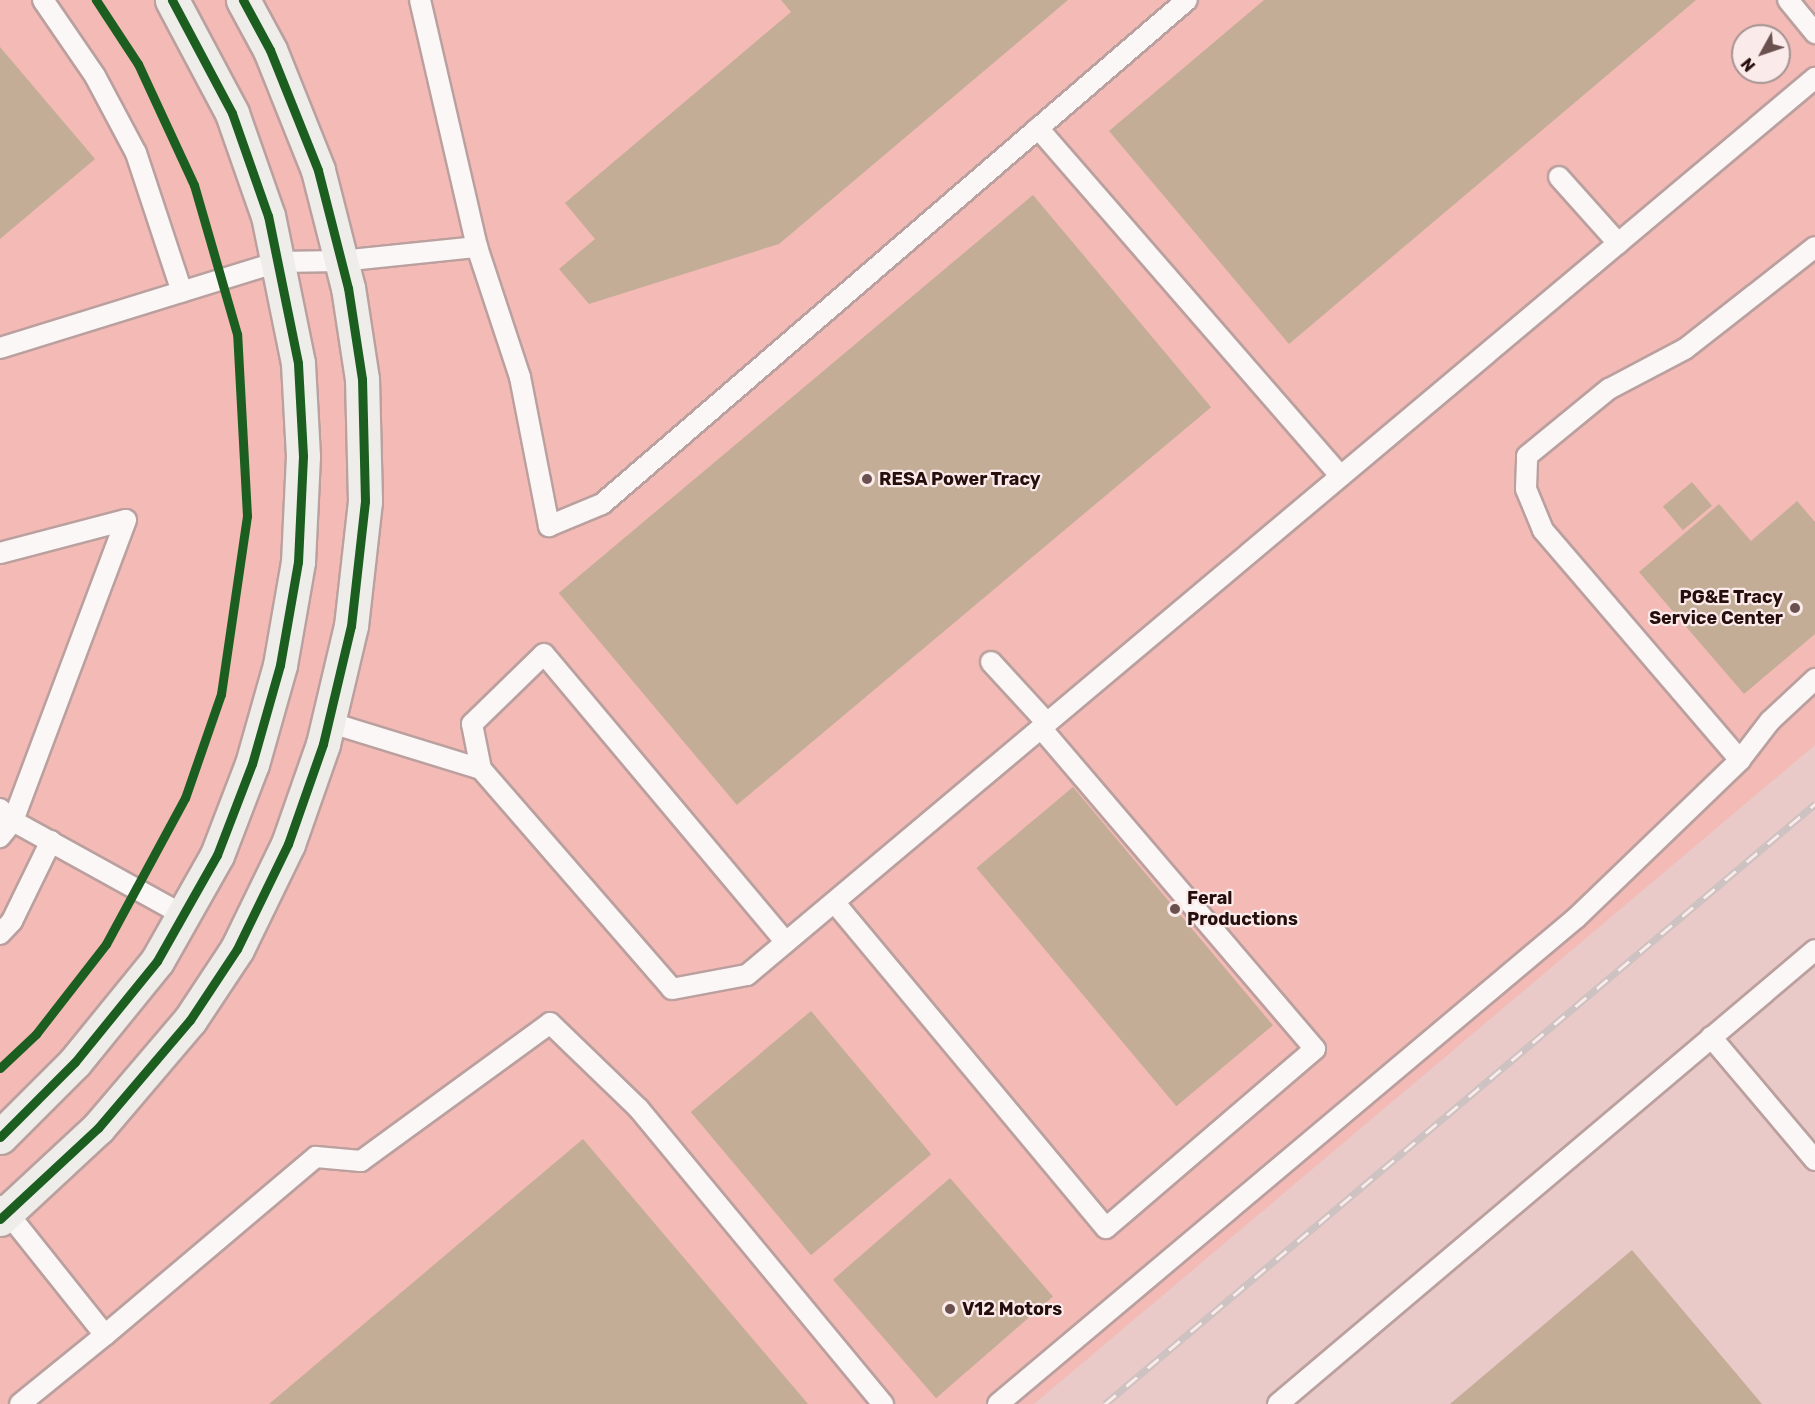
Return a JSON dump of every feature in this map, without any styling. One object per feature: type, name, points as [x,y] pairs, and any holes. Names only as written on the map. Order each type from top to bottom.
[{"type":"main road","points":[[0,1137],[75,1062],[157,961],[217,855],[252,764],[280,665],[298,562],[303,456],[298,363],[268,216],[232,113],[172,0]]},
{"type":"main road","points":[[2,1212],[98,1128],[190,1020],[237,949],[288,844],[328,722],[351,626],[365,501],[362,379],[348,288],[318,170],[270,50],[243,0]]},
{"type":"lane","points":[[43,0],[95,76],[136,153],[182,292]]},
{"type":"lane","points":[[420,0],[477,246],[520,377],[549,526],[602,504],[1187,0]]},
{"type":"lane","points":[[1788,0],[1815,33]]},
{"type":"lane","points":[[786,942],[544,654],[472,724],[481,769],[672,989],[747,975],[1815,78]]},
{"type":"lane","points":[[1038,128],[1341,476]]},
{"type":"lane","points":[[1558,177],[1618,243]]},
{"type":"lane","points":[[0,348],[277,262],[341,261],[477,246]]},
{"type":"lane","points":[[1740,760],[1543,530],[1526,489],[1527,456],[1609,389],[1685,349],[1815,248]]},
{"type":"lane","points":[[0,552],[126,520],[0,837]]},
{"type":"lane","points":[[835,903],[1106,1228],[1315,1049],[991,662]]},
{"type":"lane","points":[[998,1404],[1576,918],[1740,760],[1770,722],[1815,679]]},
{"type":"lane","points":[[328,722],[481,769]]},
{"type":"lane","points":[[7,815],[183,915]]},
{"type":"lane","points":[[0,934],[12,921],[51,842]]},
{"type":"lane","points":[[1278,1404],[1815,951]]},
{"type":"lane","points":[[20,1404],[316,1157],[361,1161],[550,1023],[639,1109],[883,1404]]},
{"type":"lane","points":[[1711,1037],[1815,1160]]},
{"type":"lane","points":[[2,1212],[105,1335]]},
{"type":"shaded area","points":[[0,0],[1815,0],[1815,745],[1034,1404],[0,1404]]},
{"type":"building","points":[[781,0],[1068,0],[779,244],[589,304],[559,269],[595,239],[565,203],[791,12]]},
{"type":"building","points":[[1264,0],[1696,0],[1289,344],[1109,131]]},
{"type":"building","points":[[0,47],[95,159],[0,239]]},
{"type":"building","points":[[1033,195],[1211,407],[737,805],[559,593]]},
{"type":"building","points":[[1692,482],[1712,506],[1683,530],[1663,506]]},
{"type":"building","points":[[1797,501],[1815,522],[1815,634],[1744,694],[1639,572],[1719,504],[1751,541]]},
{"type":"building","points":[[1073,787],[1273,1025],[1176,1106],[976,868]]},
{"type":"building","points":[[811,1011],[931,1154],[811,1255],[691,1112]]},
{"type":"building","points":[[583,1139],[808,1404],[269,1404]]},
{"type":"building","points":[[950,1178],[1053,1296],[936,1398],[833,1280]]},
{"type":"building","points":[[1632,1250],[1762,1404],[1450,1404]]},
{"type":"railway","points":[[1105,1404],[1815,804]]},
{"type":"cycle path","points":[[0,1068],[36,1034],[106,944],[185,798],[221,694],[247,516],[237,334],[194,185],[138,64],[96,0]]},
{"type":"cycle path","points":[[0,1137],[75,1062],[157,961],[217,855],[252,764],[280,665],[298,562],[303,456],[298,363],[268,216],[232,113],[172,0]]},
{"type":"cycle path","points":[[0,1219],[98,1128],[190,1020],[237,949],[288,844],[323,744],[351,626],[365,501],[362,379],[348,288],[318,170],[270,50],[243,0]]},
{"type":"place","name":"RESA Power Tracy","points":[[867,479]]},
{"type":"place","name":"PG&E Tracy Service Center","points":[[1795,608]]},
{"type":"place","name":"Feral Productions","points":[[1175,909]]},
{"type":"place","name":"V12 Motors","points":[[950,1309]]}]
